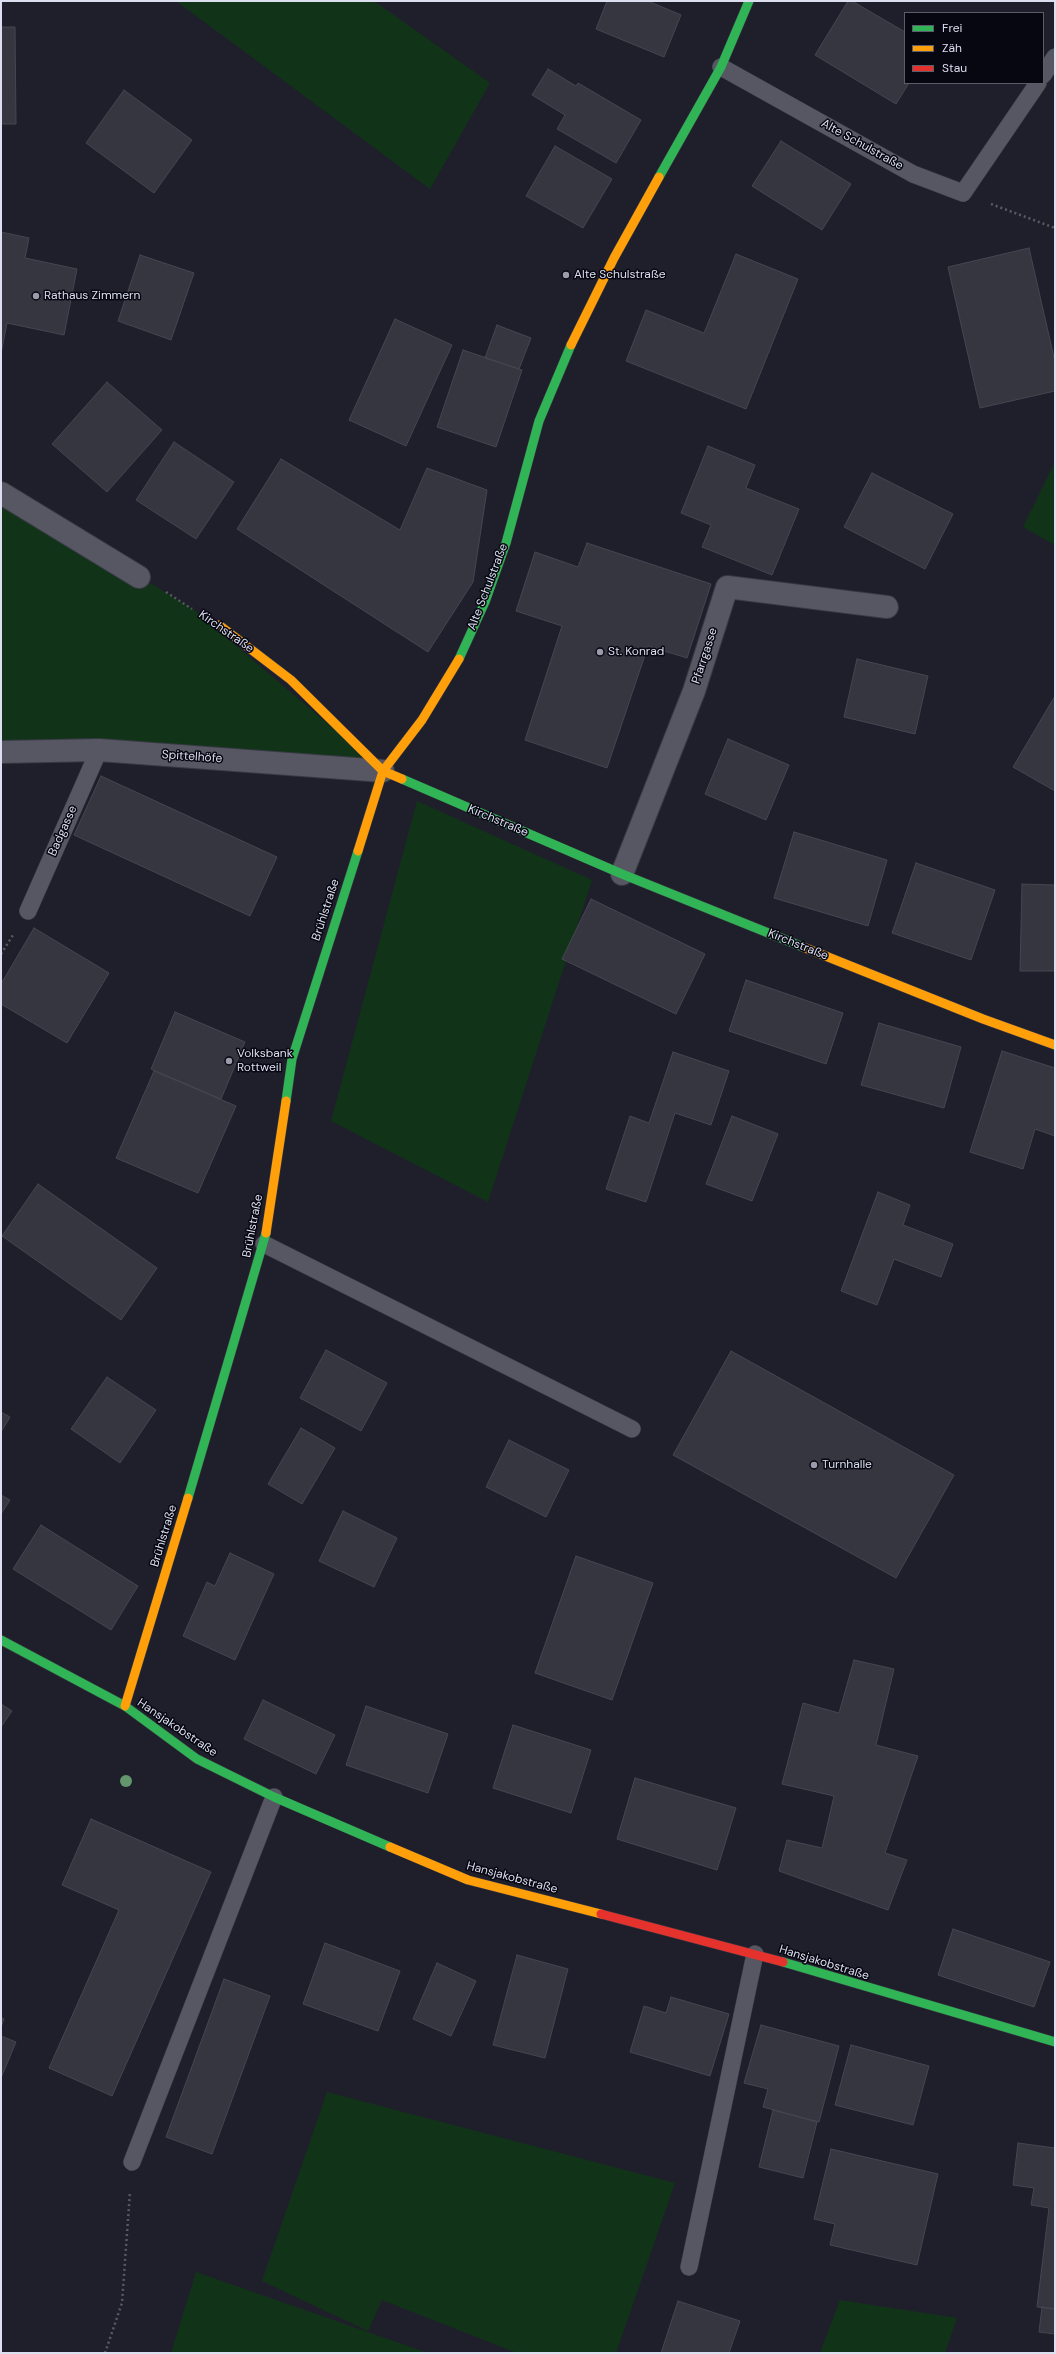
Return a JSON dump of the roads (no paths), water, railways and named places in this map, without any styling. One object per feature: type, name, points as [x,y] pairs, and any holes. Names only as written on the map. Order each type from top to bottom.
[{"type":"street","name":"Alte Schulstraße","points":[[383,771],[422,720],[456,663],[487,595],[506,543],[539,421],[577,331],[614,258],[721,67],[749,1]]},
{"type":"street","points":[[1,493],[139,577]]},
{"type":"street","name":"Pfarrgasse","points":[[622,874],[694,691],[727,587],[887,607]]},
{"type":"street","name":"Kirchstraße","points":[[219,625],[291,680],[383,771],[622,874],[983,1019],[1055,1045]]},
{"type":"street","name":"Spittelhöfe","points":[[1,752],[99,750],[383,771]]},
{"type":"street","name":"Brühlstraße","points":[[125,1706],[264,1244],[292,1059],[383,771]]},
{"type":"street","name":"Hansjakobstraße","points":[[1,1640],[125,1706],[197,1758],[274,1797],[468,1880],[755,1954],[1055,2042]]},
{"type":"lane","points":[[1044,74],[1055,57]]},
{"type":"lane","name":"Alte Schulstraße","points":[[721,67],[913,174],[963,193],[1037,84]]},
{"type":"lane","name":"Badgasse","points":[[28,911],[99,750]]},
{"type":"lane","points":[[264,1244],[632,1429]]},
{"type":"lane","points":[[132,2162],[274,1797]]},
{"type":"lane","points":[[689,2267],[755,1954]]},
{"type":"place","name":"Alte Schulstraße","points":[[566,275]]},
{"type":"place","name":"Rathaus Zimmern","points":[[36,296]]},
{"type":"place","name":"St. Konrad","points":[[600,652]]},
{"type":"place","name":"Volksbank Rottweil","points":[[229,1061]]},
{"type":"place","name":"Turnhalle","points":[[814,1465]]}]
